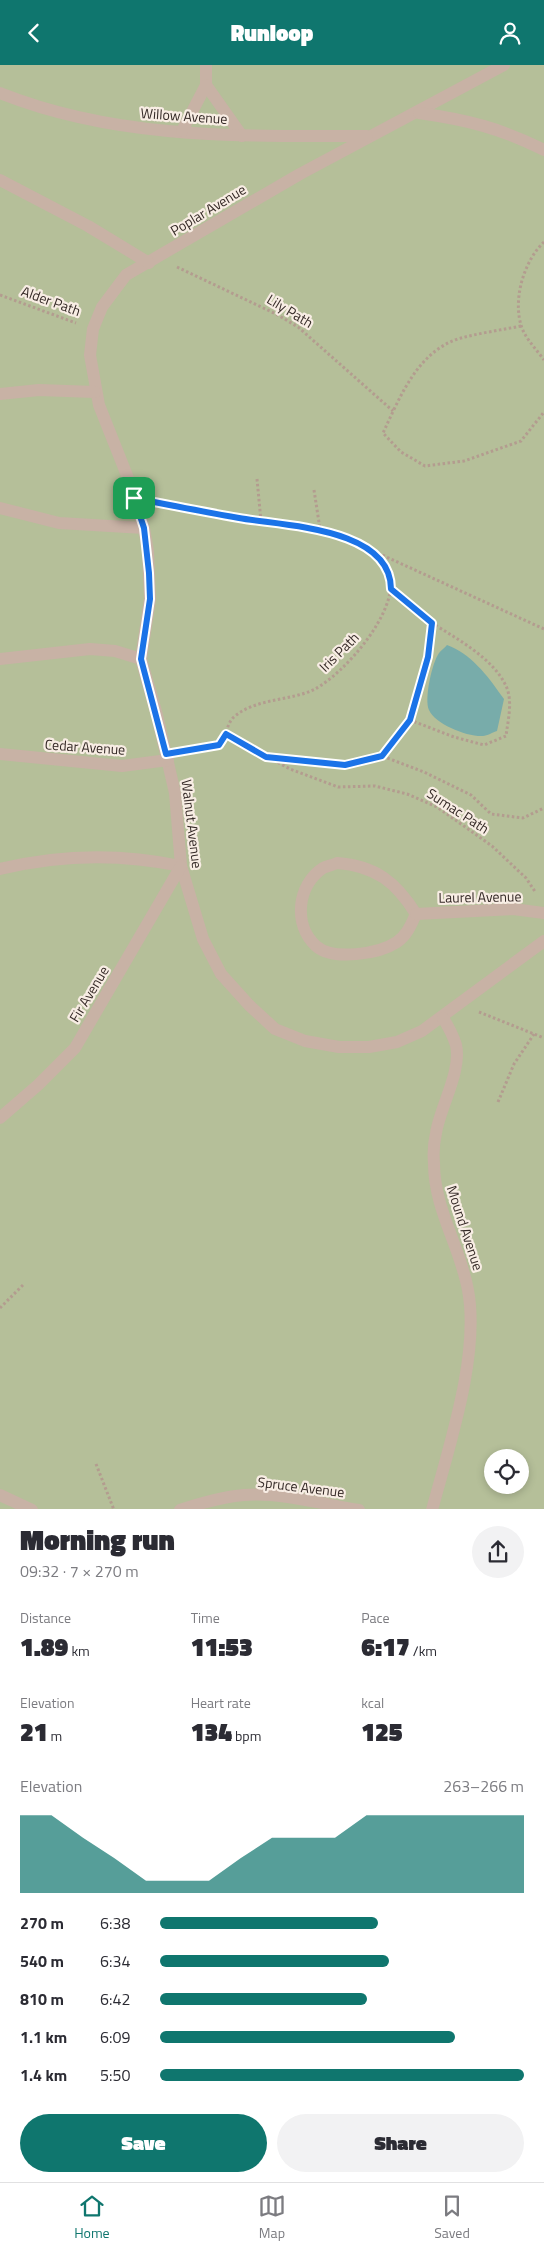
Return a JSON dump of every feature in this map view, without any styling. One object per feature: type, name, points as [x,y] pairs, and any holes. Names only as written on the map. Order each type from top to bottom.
[{"type":"lane","points":[[182,131],[206,85],[206,65]]},
{"type":"lane","name":"Poplar Avenue","points":[[95,392],[90,355],[93,329],[102,307],[126,275],[370,136],[419,113],[504,65]]},
{"type":"lane","points":[[206,85],[242,136]]},
{"type":"lane","name":"Willow Avenue","points":[[0,93],[62,115],[112,125],[242,136],[370,136]]},
{"type":"lane","points":[[419,113],[461,119],[491,126],[544,150]]},
{"type":"lane","points":[[0,180],[153,261]]},
{"type":"lane","points":[[0,394],[40,390],[95,392]]},
{"type":"lane","name":"Walnut Avenue","points":[[95,392],[144,528],[148,551],[150,599],[141,659],[167,757],[178,821],[181,866],[203,939],[221,974],[249,1005],[275,1029],[314,1042],[339,1047],[369,1047],[397,1042],[422,1031],[443,1018],[544,941]]},
{"type":"lane","points":[[0,508],[59,523],[144,528]]},
{"type":"lane","points":[[0,659],[90,649],[115,651],[141,659]]},
{"type":"lane","name":"Cedar Avenue","points":[[0,754],[122,766],[167,757]]},
{"type":"lane","points":[[0,869],[76,856],[143,858],[181,866]]},
{"type":"lane","points":[[337,863],[356,865],[381,875],[404,895],[416,914],[409,930],[396,943],[377,951],[354,955],[333,953],[317,947],[305,933],[301,917],[302,900],[309,881],[323,868],[337,863]]},
{"type":"lane","name":"Fir Avenue","points":[[0,1117],[38,1085],[75,1048],[181,866]]},
{"type":"lane","name":"Laurel Avenue","points":[[416,914],[513,909],[544,913]]},
{"type":"lane","name":"Mound Avenue","points":[[432,1509],[464,1375],[470,1321],[463,1264],[442,1213],[435,1188],[436,1133],[456,1060],[456,1046],[443,1018]]},
{"type":"lane","points":[[0,1495],[32,1509]]},
{"type":"lane","name":"Spruce Avenue","points":[[180,1509],[214,1499],[246,1495],[284,1498],[359,1509]]},
{"type":"path","points":[[544,242],[528,264],[522,281],[518,306],[521,326],[544,360]]},
{"type":"path","name":"Lily Path","points":[[153,261],[276,314],[298,327],[393,411]]},
{"type":"path","name":"Alder Path","points":[[0,295],[93,329]]},
{"type":"path","points":[[521,326],[459,338],[436,350],[421,362],[393,411],[383,433],[401,452],[425,466],[464,461],[521,441],[544,412]]},
{"type":"path","points":[[257,479],[261,521]]},
{"type":"path","points":[[314,490],[320,529]]},
{"type":"path","points":[[134,498],[261,521],[320,529],[334,533],[544,629]]},
{"type":"path","points":[[368,549],[388,568],[391,589],[432,623],[492,665],[506,687],[510,708],[506,736],[484,745],[454,737],[410,720]]},
{"type":"path","name":"Iris Path","points":[[226,734],[230,722],[240,713],[274,700],[314,689],[329,680],[344,667],[374,631],[391,589]]},
{"type":"path","points":[[382,756],[410,720],[428,657],[432,623]]},
{"type":"path","points":[[167,757],[219,745],[226,734]]},
{"type":"path","name":"Sumac Path","points":[[226,734],[290,769],[338,787],[375,786],[407,794],[437,807],[492,846],[526,878],[540,899]]},
{"type":"path","points":[[266,757],[345,765],[382,756],[424,772],[470,795],[491,813],[523,818],[544,808]]},
{"type":"path","points":[[460,1004],[544,1037]]},
{"type":"path","points":[[498,1101],[514,1064],[534,1034]]},
{"type":"path","points":[[0,1308],[23,1285]]},
{"type":"path","points":[[96,1464],[114,1509]]},
{"type":"green space","points":[[0,65],[544,65],[544,1509],[0,1509]]},
{"type":"water","points":[[447,645],[471,659],[504,699],[497,731],[483,736],[460,732],[445,725],[432,715],[429,710],[427,698],[431,673],[436,658]]},
{"type":"route","points":[[134,498],[239,518],[320,529],[334,533],[368,549],[379,557],[388,568],[391,577],[391,589],[432,623],[428,657],[410,720],[382,756],[345,765],[266,757],[226,734],[222,742],[214,747],[166,754],[141,659],[150,599],[149,573],[144,528],[134,498]]}]
